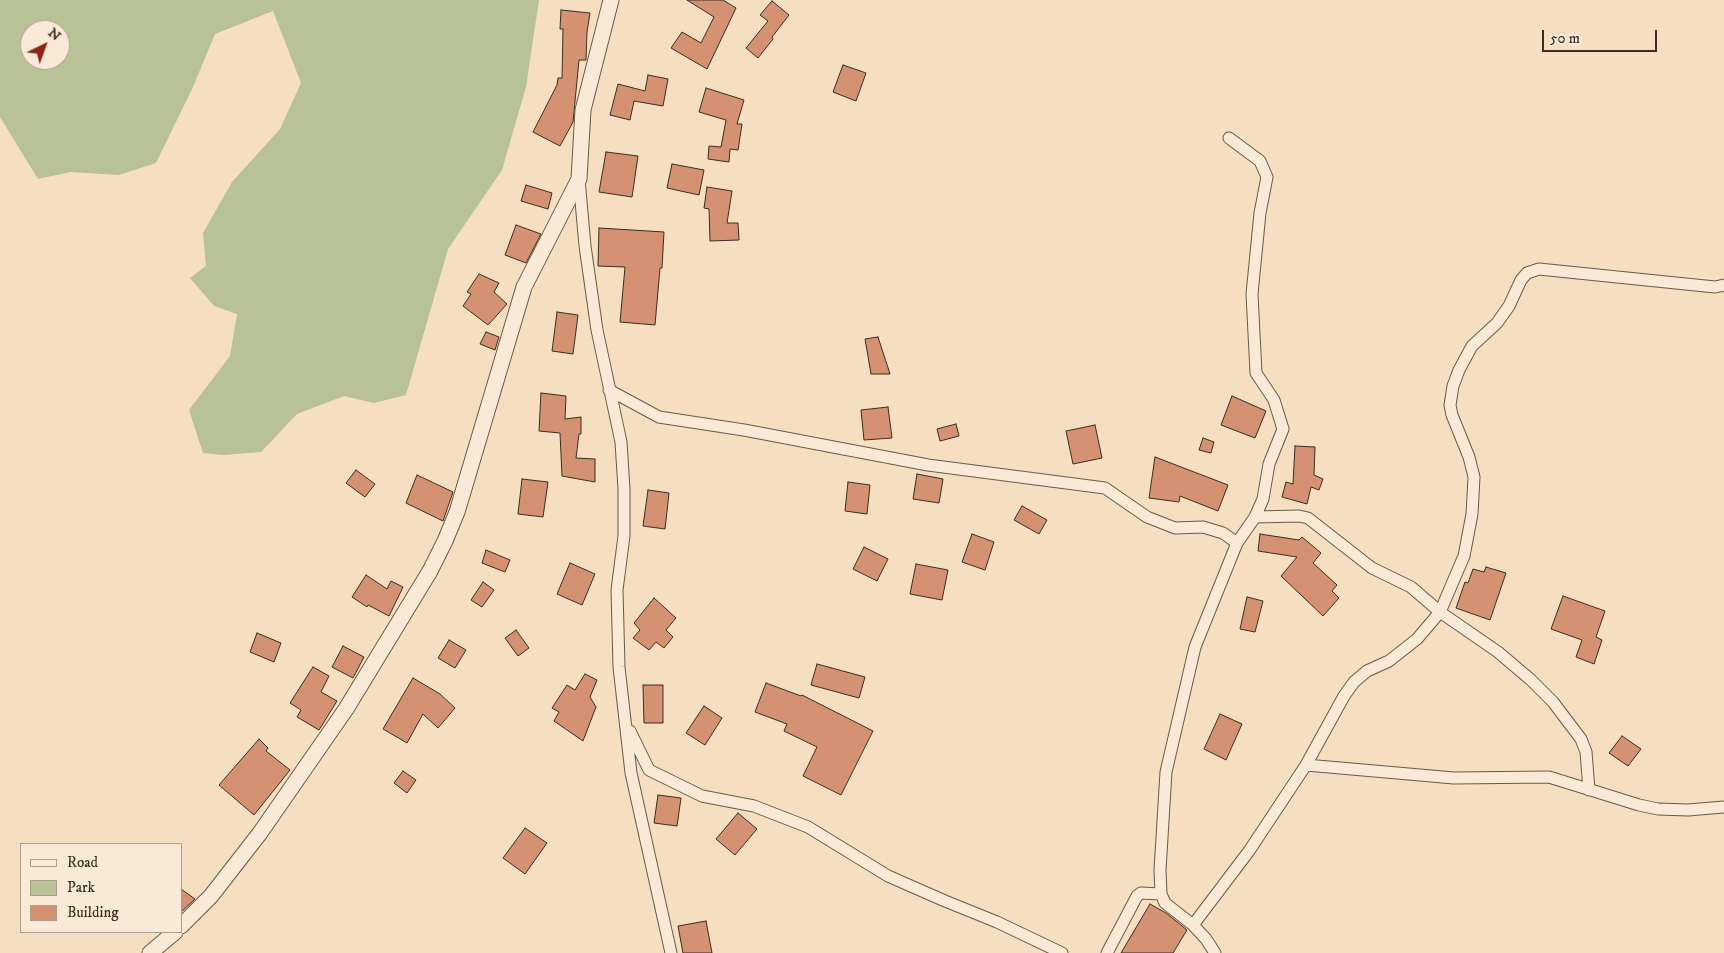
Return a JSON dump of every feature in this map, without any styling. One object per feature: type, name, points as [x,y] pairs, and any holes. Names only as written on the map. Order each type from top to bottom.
[{"type":"street","points":[[611,0],[583,110],[579,178],[590,279],[609,390],[621,442],[624,536],[617,590],[619,667],[631,773],[671,953]]},
{"type":"street","points":[[1215,953],[1206,939],[1193,926],[1165,903],[1161,894],[1160,870],[1166,772],[1195,647],[1237,543],[1255,517],[1263,499],[1269,464],[1283,429],[1274,400],[1256,373],[1252,294],[1260,213],[1267,177],[1260,161],[1229,138]]},
{"type":"street","points":[[182,925],[211,896],[260,833],[346,709],[430,571],[456,512],[524,287],[579,178]]},
{"type":"street","points":[[1193,926],[1249,851],[1306,766],[1344,696],[1354,682],[1367,671],[1390,661],[1417,639],[1440,612],[1464,556],[1472,514],[1474,477],[1469,458],[1452,415],[1450,405],[1453,386],[1472,346],[1497,323],[1509,306],[1521,280],[1527,273],[1538,269],[1714,287],[1724,284]]},
{"type":"street","points":[[609,390],[659,417],[744,430],[928,465],[1105,488],[1148,517],[1175,528],[1203,527],[1223,534],[1237,543]]},
{"type":"street","points":[[1255,517],[1299,516],[1308,518],[1372,568],[1411,586],[1440,612],[1498,652],[1531,680],[1552,702],[1581,739],[1586,752],[1589,790]]},
{"type":"street","points":[[626,723],[649,770],[702,796],[754,806],[808,827],[888,876],[997,922],[1062,953]]},
{"type":"street","points":[[1306,766],[1454,778],[1549,777],[1639,805],[1658,809],[1724,808]]},
{"type":"street","points":[[1107,953],[1137,896],[1141,894],[1161,894]]},
{"type":"street","points":[[150,953],[174,933]]},
{"type":"green space","points":[[0,0],[539,0],[526,87],[502,170],[448,249],[406,395],[374,403],[344,396],[297,414],[261,452],[224,455],[203,453],[189,410],[230,356],[237,314],[214,306],[190,278],[206,266],[203,233],[232,182],[280,129],[301,83],[273,11],[215,34],[193,87],[156,163],[119,175],[70,172],[38,179],[0,117]]},
{"type":"building","points":[[687,0],[723,0],[736,8],[707,69],[671,48],[682,32],[701,43],[714,17]]},
{"type":"building","points":[[772,1],[789,15],[758,58],[746,48],[768,21],[760,15]]},
{"type":"building","points":[[561,10],[590,13],[586,60],[579,60],[573,122],[560,146],[533,132],[557,85],[558,78],[562,78],[563,29],[560,29]]},
{"type":"building","points":[[843,65],[866,73],[856,101],[833,92]]},
{"type":"building","points":[[648,75],[668,79],[663,106],[634,101],[630,120],[610,115],[618,84],[645,91]]},
{"type":"building","points":[[706,88],[744,100],[737,124],[742,124],[738,150],[730,149],[729,162],[708,159],[709,146],[721,147],[726,120],[699,112]]},
{"type":"building","points":[[606,152],[638,156],[632,197],[599,192]]},
{"type":"building","points":[[672,164],[704,170],[699,195],[667,188]]},
{"type":"building","points":[[526,185],[552,193],[548,209],[521,201]]},
{"type":"building","points":[[707,187],[732,191],[727,223],[738,223],[739,240],[710,241],[709,209],[704,208]]},
{"type":"building","points":[[516,225],[541,234],[526,263],[505,255]]},
{"type":"building","points":[[599,228],[664,232],[655,325],[620,322],[625,267],[598,266]]},
{"type":"building","points":[[479,274],[499,283],[494,292],[507,304],[488,325],[463,306],[471,294],[467,292]]},
{"type":"building","points":[[557,312],[578,315],[573,354],[552,351]]},
{"type":"building","points":[[486,332],[499,337],[495,350],[480,344]]},
{"type":"building","points":[[878,337],[890,374],[871,374],[865,339]]},
{"type":"building","points":[[541,393],[566,396],[565,419],[581,417],[581,434],[579,434],[576,458],[595,459],[595,482],[562,476],[560,433],[539,431]]},
{"type":"building","points":[[1232,396],[1266,411],[1255,438],[1221,425]]},
{"type":"building","points":[[888,407],[892,438],[864,440],[861,410]]},
{"type":"building","points":[[956,424],[959,436],[940,441],[937,429]]},
{"type":"building","points":[[1095,425],[1102,458],[1073,464],[1066,431]]},
{"type":"building","points":[[1203,438],[1214,442],[1211,453],[1199,450]]},
{"type":"building","points":[[1295,446],[1315,447],[1314,475],[1323,479],[1319,490],[1311,487],[1307,504],[1282,497],[1286,482],[1293,484]]},
{"type":"building","points":[[1155,457],[1228,485],[1218,511],[1180,496],[1179,502],[1149,498]]},
{"type":"building","points":[[356,470],[375,484],[365,497],[346,483]]},
{"type":"building","points":[[917,474],[943,479],[939,503],[913,499]]},
{"type":"building","points":[[417,475],[453,492],[443,521],[406,503]]},
{"type":"building","points":[[522,479],[548,482],[543,517],[518,514]]},
{"type":"building","points":[[848,482],[870,485],[867,514],[845,511]]},
{"type":"building","points":[[648,490],[669,493],[665,529],[643,526]]},
{"type":"building","points":[[1022,506],[1047,520],[1039,534],[1014,520]]},
{"type":"building","points":[[972,534],[994,542],[985,570],[962,562]]},
{"type":"building","points":[[1260,534],[1299,540],[1302,537],[1321,553],[1313,563],[1337,585],[1332,591],[1339,598],[1323,616],[1281,576],[1297,557],[1258,551]]},
{"type":"building","points":[[864,547],[888,559],[877,581],[853,569]]},
{"type":"building","points":[[486,550],[510,560],[505,572],[482,563]]},
{"type":"building","points":[[570,563],[595,574],[582,605],[557,594]]},
{"type":"building","points":[[916,564],[948,570],[942,600],[910,594]]},
{"type":"building","points":[[1486,567],[1506,573],[1490,620],[1456,608],[1465,582],[1468,583],[1473,569],[1484,572]]},
{"type":"building","points":[[366,575],[387,589],[391,581],[403,587],[389,616],[368,605],[367,607],[352,597]]},
{"type":"building","points":[[483,582],[494,590],[482,607],[471,600]]},
{"type":"building","points":[[1563,596],[1605,611],[1596,637],[1602,640],[1594,664],[1576,657],[1582,640],[1551,629]]},
{"type":"building","points":[[1247,597],[1263,601],[1255,632],[1240,629]]},
{"type":"building","points":[[654,598],[676,618],[666,630],[673,637],[664,648],[656,642],[649,650],[633,638],[640,630],[634,623]]},
{"type":"building","points":[[516,630],[529,648],[518,656],[505,638]]},
{"type":"building","points":[[257,633],[281,643],[274,662],[250,652]]},
{"type":"building","points":[[449,640],[466,650],[455,668],[438,658]]},
{"type":"building","points":[[343,646],[364,657],[353,678],[332,667]]},
{"type":"building","points":[[817,664],[865,677],[859,698],[811,685]]},
{"type":"building","points":[[313,667],[329,676],[321,692],[337,701],[319,730],[297,717],[301,710],[290,703]]},
{"type":"building","points":[[585,674],[597,680],[590,697],[596,707],[583,741],[554,721],[559,712],[552,708],[567,685],[575,690]]},
{"type":"building","points":[[413,678],[440,694],[455,708],[438,728],[423,714],[407,743],[383,729]]},
{"type":"building","points":[[766,683],[802,695],[873,731],[841,795],[803,776],[817,747],[784,731],[787,724],[755,712]]},
{"type":"building","points":[[643,685],[663,685],[663,723],[644,723]]},
{"type":"building","points":[[704,706],[722,718],[705,745],[686,733]]},
{"type":"building","points":[[1220,714],[1242,724],[1226,760],[1204,749]]},
{"type":"building","points":[[1622,736],[1641,749],[1628,766],[1609,753]]},
{"type":"building","points":[[259,739],[268,748],[266,751],[290,770],[254,815],[219,785]]},
{"type":"building","points":[[403,771],[416,780],[407,793],[394,783]]},
{"type":"building","points":[[658,795],[681,798],[677,826],[654,823]]},
{"type":"building","points":[[738,813],[757,829],[735,855],[716,839]]},
{"type":"building","points":[[525,828],[547,843],[525,874],[503,858]]},
{"type":"building","points":[[182,890],[195,899],[182,911]]},
{"type":"building","points":[[1150,904],[1166,913],[1187,930],[1173,953],[1121,953]]},
{"type":"building","points":[[706,921],[712,953],[683,953],[678,926]]}]
